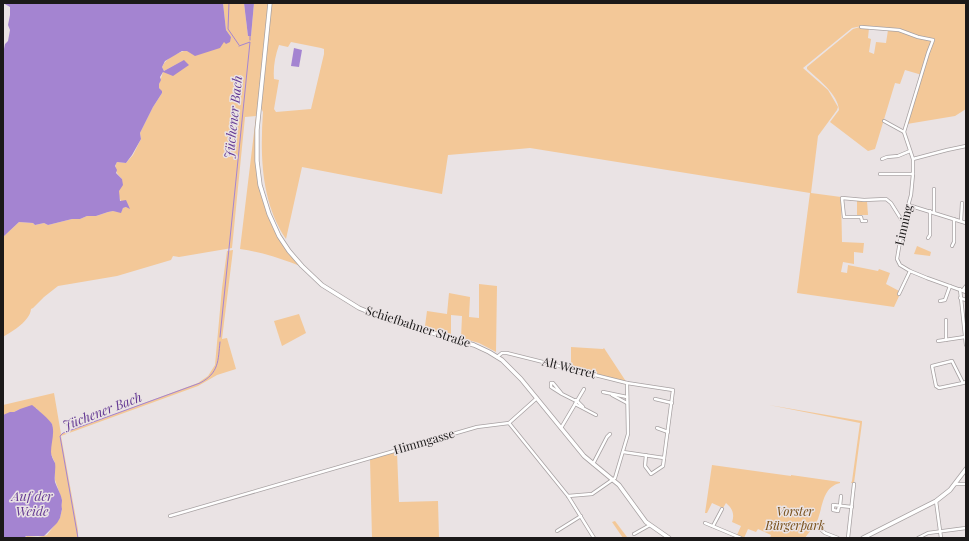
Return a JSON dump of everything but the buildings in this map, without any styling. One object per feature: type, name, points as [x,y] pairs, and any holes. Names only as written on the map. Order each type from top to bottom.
[{"type":"street","name":"Schiefbahner Straße","points":[[270,3],[258,122],[257,161],[259,178],[270,218],[280,236],[302,266],[322,285],[348,302],[388,320],[479,347],[497,357],[515,372],[561,429],[592,464],[614,480],[643,518],[650,525],[669,538]]},
{"type":"street","points":[[861,26],[899,30],[918,37],[933,40],[904,132],[884,121]]},
{"type":"street","name":"Linning","points":[[904,132],[913,159],[913,174],[897,259],[900,265],[910,271],[963,290]]},
{"type":"street","points":[[913,159],[966,146]]},
{"type":"street","points":[[882,159],[898,156],[910,151]]},
{"type":"street","points":[[880,174],[913,174]]},
{"type":"street","points":[[934,188],[934,213]]},
{"type":"street","points":[[866,222],[862,221],[861,217],[844,217],[842,198],[864,200],[886,199],[891,203],[901,219],[904,220]]},
{"type":"street","points":[[961,221],[962,203]]},
{"type":"street","points":[[908,205],[966,223]]},
{"type":"street","points":[[928,238],[930,235],[930,211]]},
{"type":"street","points":[[952,246],[954,242],[954,219]]},
{"type":"street","points":[[899,294],[910,271]]},
{"type":"street","points":[[940,301],[945,300],[950,286]]},
{"type":"street","points":[[966,286],[960,298],[966,345]]},
{"type":"street","points":[[960,298],[966,300]]},
{"type":"street","points":[[946,320],[946,340]]},
{"type":"street","points":[[938,341],[965,337]]},
{"type":"street","name":"Alt Werret","points":[[497,357],[502,353],[507,353],[627,383],[673,390],[672,403]]},
{"type":"street","points":[[952,361],[964,382],[939,388],[936,386],[932,366],[952,361]]},
{"type":"street","points":[[562,394],[553,383],[551,383],[552,388],[596,415]]},
{"type":"street","points":[[568,496],[592,494],[614,480],[629,432],[627,383]]},
{"type":"street","points":[[561,429],[584,389]]},
{"type":"street","name":"Alt Werret","points":[[603,392],[627,397]]},
{"type":"street","name":"Alt Werret","points":[[607,393],[627,403]]},
{"type":"street","points":[[537,398],[509,423],[568,496],[594,538]]},
{"type":"street","points":[[646,455],[645,466],[652,474],[663,466],[672,403],[655,399]]},
{"type":"street","name":"Himmgasse","points":[[170,516],[477,426],[509,423]]},
{"type":"street","points":[[657,428],[668,432]]},
{"type":"street","points":[[592,464],[610,434]]},
{"type":"street","points":[[623,452],[664,458]]},
{"type":"street","points":[[863,538],[945,495],[966,469]]},
{"type":"street","points":[[848,538],[854,484]]},
{"type":"street","points":[[955,484],[966,484]]},
{"type":"street","points":[[841,496],[839,506],[852,507]]},
{"type":"street","points":[[936,501],[941,538]]},
{"type":"street","points":[[713,526],[722,509]]},
{"type":"street","points":[[557,531],[581,516]]},
{"type":"street","points":[[705,523],[740,538]]},
{"type":"street","points":[[634,534],[650,525]]},
{"type":"street","points":[[819,528],[832,537],[838,538]]},
{"type":"street","points":[[918,538],[928,533],[966,528]]},
{"type":"green space","points":[[223,3],[244,3],[248,36],[251,36],[254,3],[268,3],[256,114],[257,116],[256,159],[258,178],[268,214],[276,231],[300,266],[285,260],[240,249],[256,116],[245,117],[232,248],[179,257],[173,256],[171,260],[117,276],[58,286],[31,309],[28,318],[24,322],[3,337],[3,237],[19,222],[33,223],[35,225],[44,223],[48,225],[72,219],[80,219],[87,216],[96,216],[113,211],[121,212],[123,208],[126,207],[119,197],[122,179],[115,167],[117,162],[126,163],[133,155],[141,139],[140,133],[162,93],[159,88],[159,84],[163,72],[184,60],[164,71],[162,67],[167,60],[183,51],[214,44],[231,37],[226,30]]},
{"type":"green space","points":[[271,3],[966,3],[966,109],[955,116],[907,124],[922,75],[905,70],[900,84],[895,83],[875,149],[868,151],[830,122],[839,110],[838,104],[835,98],[822,82],[807,69],[807,67],[853,29],[860,27],[869,28],[868,38],[871,39],[869,52],[874,54],[876,42],[886,43],[888,30],[918,36],[894,29],[876,26],[860,26],[852,28],[803,68],[828,90],[838,107],[818,136],[811,193],[841,197],[842,242],[864,243],[863,253],[854,252],[854,264],[843,262],[841,272],[847,273],[848,265],[878,271],[879,269],[890,273],[886,284],[901,292],[894,307],[797,293],[810,193],[530,148],[448,155],[442,194],[302,167],[286,239],[271,210],[267,194],[262,161],[263,112],[261,108]],"holes":[[[291,42],[324,49],[324,54],[311,109],[276,112],[274,109],[279,80],[274,79],[274,71],[275,58],[279,45],[288,47]]]},
{"type":"green space","points":[[857,200],[867,201],[868,215],[857,215]]},
{"type":"green space","points":[[917,246],[931,252],[930,256],[914,254]]},
{"type":"green space","points":[[233,250],[222,339],[227,338],[236,369],[217,375],[198,386],[61,436],[78,530],[78,538],[24,538],[27,536],[38,537],[47,535],[60,518],[62,500],[55,480],[55,463],[51,454],[51,438],[53,432],[52,424],[36,408],[20,409],[3,415],[3,405],[54,393],[61,434],[198,383],[208,376],[215,365],[227,251]]},
{"type":"green space","points":[[479,284],[497,286],[496,352],[479,343],[461,338],[462,316],[451,315],[451,334],[433,330],[425,326],[427,311],[447,314],[449,293],[470,297],[469,317],[479,318]]},
{"type":"green space","points":[[299,314],[306,333],[282,346],[274,321]]},
{"type":"green space","points":[[571,347],[604,348],[627,383],[571,369]]},
{"type":"green space","points":[[769,405],[862,421],[854,483],[851,483],[860,423]]},
{"type":"green space","points":[[397,452],[399,502],[438,501],[439,538],[372,538],[370,459]]},
{"type":"green space","name":"Vorster Bürgerpark","points":[[712,465],[840,483],[834,485],[827,492],[824,497],[818,519],[814,527],[805,538],[770,538],[771,535],[758,529],[756,532],[748,529],[744,538],[737,535],[741,526],[732,522],[732,511],[726,503],[723,508],[712,503],[707,513],[705,513]]},
{"type":"green space","points":[[615,521],[627,537],[623,538],[612,522]]},
{"type":"water","points":[[3,3],[223,3],[226,30],[231,37],[230,42],[226,44],[224,42],[220,48],[195,56],[187,51],[182,51],[165,61],[162,67],[164,71],[184,60],[189,65],[173,76],[163,72],[160,77],[161,80],[159,84],[159,88],[162,93],[140,133],[141,139],[126,163],[117,162],[115,166],[117,170],[116,173],[122,179],[123,185],[119,191],[120,201],[126,200],[130,209],[126,207],[123,208],[121,213],[113,211],[96,216],[87,216],[80,219],[72,219],[48,225],[44,223],[35,225],[33,223],[19,222],[3,237],[3,54],[10,30],[8,25],[10,7]]},
{"type":"water","points":[[244,3],[254,3],[251,36],[248,36]]},
{"type":"water","points":[[294,48],[302,50],[299,67],[291,66]]},
{"type":"water","name":"Auf der Weide","points":[[32,405],[46,417],[53,427],[51,453],[55,463],[55,482],[62,500],[62,509],[57,523],[44,536],[3,538],[3,415]]},
{"type":"waterway","points":[[229,3],[228,29],[239,45]]},
{"type":"waterway","name":"Jüchener Bach","points":[[220,337],[250,42],[239,46]]},
{"type":"waterway","name":"Jüchener Bach","points":[[78,538],[60,436],[63,433],[200,383],[214,371],[218,361],[220,342]]}]
